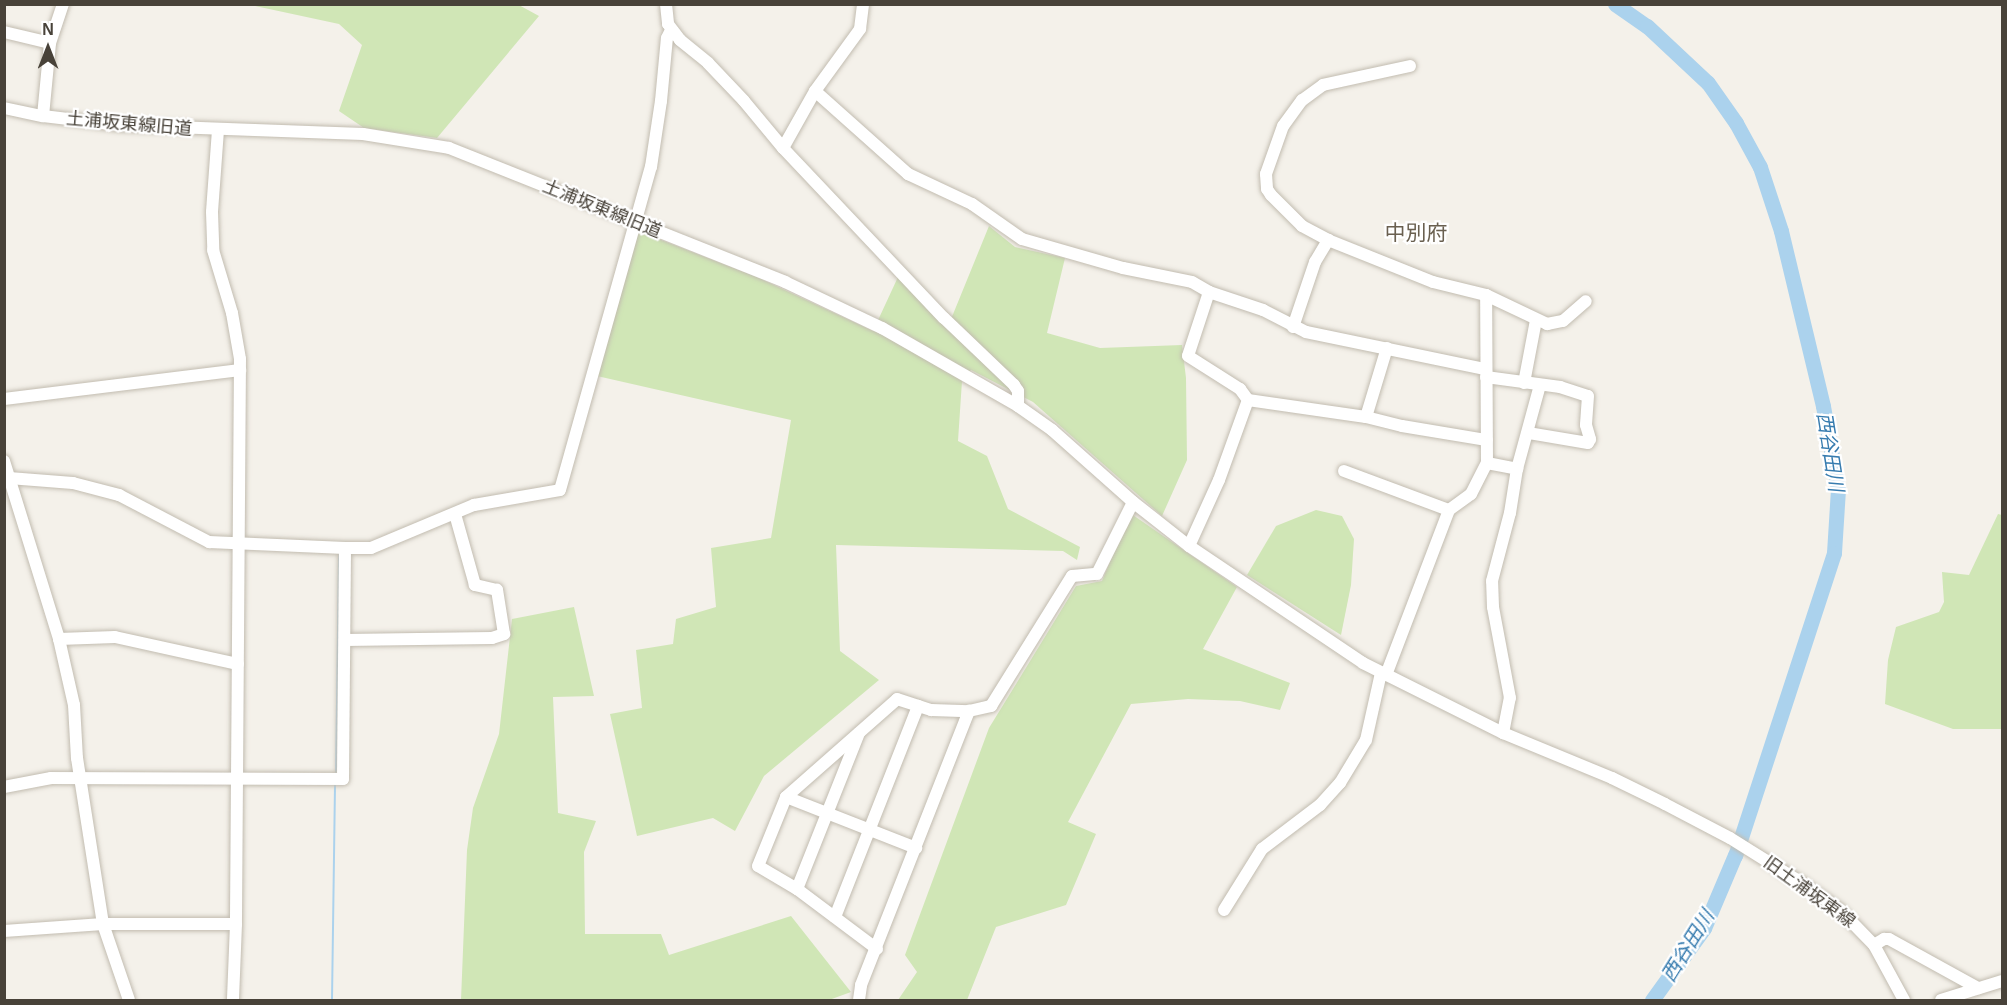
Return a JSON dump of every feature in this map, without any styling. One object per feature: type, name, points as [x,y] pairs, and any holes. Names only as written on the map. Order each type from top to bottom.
[{"type":"street","points":[[43,116],[50,43],[63,4]]},
{"type":"street","points":[[783,148],[815,91],[860,28],[863,4]]},
{"type":"street","points":[[666,5],[671,30],[723,78],[783,148],[944,318],[1014,385],[1018,391],[1018,406]]},
{"type":"street","points":[[9,478],[74,483],[119,495],[209,542],[345,548],[371,548],[474,505],[560,490],[651,167],[662,101],[667,38],[671,30]]},
{"type":"street","points":[[4,32],[50,43]]},
{"type":"street","points":[[1410,66],[1323,85],[1302,100],[1283,126],[1266,174],[1267,189],[1282,209],[1302,226],[1328,240],[1433,282],[1486,295],[1551,325],[1556,324],[1586,300]]},
{"type":"street","points":[[815,91],[908,174],[972,204],[1022,238],[1123,268],[1192,282],[1209,292],[1245,303],[1293,327],[1319,335],[1387,348],[1524,383],[1560,387],[1588,396],[1586,425],[1590,439],[1588,443],[1576,443],[1528,433]]},
{"type":"street","name":"土浦坂東線旧道","points":[[4,108],[43,116],[119,125],[363,134],[449,148],[785,282],[882,328],[1018,406],[1058,436],[1133,502],[1189,546],[1312,631],[1384,674],[1437,701]]},
{"type":"street","points":[[218,130],[212,212],[213,250],[232,313],[240,370],[236,924],[233,1000]]},
{"type":"street","points":[[1293,327],[1315,262],[1328,240]]},
{"type":"street","points":[[1209,292],[1188,356],[1240,389],[1248,400],[1366,417],[1402,426],[1487,440]]},
{"type":"street","points":[[1224,910],[1262,849],[1320,805],[1340,783],[1366,740],[1384,674],[1449,510],[1471,494],[1487,464],[1486,295]]},
{"type":"street","points":[[1524,383],[1536,320]]},
{"type":"street","points":[[1366,417],[1387,348]]},
{"type":"street","points":[[4,399],[240,370]]},
{"type":"street","points":[[1503,733],[1510,699],[1493,607],[1492,581],[1510,513],[1517,469],[1540,384]]},
{"type":"street","points":[[1189,546],[1220,480],[1248,400]]},
{"type":"street","points":[[4,461],[59,639],[74,705],[80,778],[103,924],[129,1000]]},
{"type":"street","points":[[1487,464],[1517,469]]},
{"type":"street","points":[[1344,471],[1449,510]]},
{"type":"street","points":[[877,949],[798,889],[758,866],[786,797],[897,699],[931,710],[969,711],[991,706],[1072,576],[1097,574],[1133,502]]},
{"type":"street","points":[[345,640],[492,638],[504,634],[497,590],[475,585],[455,514]]},
{"type":"street","points":[[4,787],[51,778],[342,779],[345,548]]},
{"type":"street","points":[[59,639],[116,637],[238,664]]},
{"type":"street","name":"旧土浦坂東線","points":[[1437,701],[1503,733],[1612,778],[1747,848],[1840,910],[1874,945],[1904,1000]]},
{"type":"street","points":[[835,918],[918,706]]},
{"type":"street","points":[[859,1000],[861,985],[969,711]]},
{"type":"street","points":[[798,889],[861,729]]},
{"type":"street","points":[[786,797],[916,848]]},
{"type":"street","points":[[4,932],[103,924],[236,924]]},
{"type":"street","points":[[1874,945],[1884,939],[1889,939],[1978,988]]},
{"type":"street","points":[[1941,1000],[2002,981]]},
{"type":"green space","points":[[517,4],[539,16],[437,138],[364,128],[339,111],[362,45],[339,24],[251,5]]},
{"type":"green space","points":[[989,226],[1015,247],[1065,258],[1047,333],[1100,348],[1182,345],[1186,378],[1187,460],[1162,516],[1033,402],[971,370],[962,381],[958,441],[987,456],[1008,509],[1080,547],[1077,560],[1063,551],[836,545],[840,651],[879,680],[764,776],[735,831],[713,818],[637,836],[610,714],[642,708],[636,650],[673,644],[676,619],[716,607],[711,548],[771,538],[791,420],[597,376],[638,231],[759,278],[873,331],[898,277],[947,329]]},
{"type":"green space","points":[[1316,510],[1342,516],[1354,539],[1351,585],[1341,635],[1247,575],[1276,526]]},
{"type":"green space","points":[[1130,513],[1237,587],[1203,649],[1290,683],[1280,710],[1240,701],[1188,699],[1131,704],[1068,822],[1096,834],[1066,905],[996,927],[967,1000],[898,1000],[917,972],[905,955],[989,728],[1076,586],[1102,581]]},
{"type":"green space","points":[[1998,514],[2002,515],[2002,729],[1953,729],[1885,704],[1888,660],[1896,627],[1939,612],[1944,602],[1942,572],[1969,575]]},
{"type":"green space","points":[[574,607],[594,696],[553,697],[558,813],[596,821],[584,852],[585,934],[661,934],[669,955],[791,916],[851,992],[829,1000],[461,1000],[467,850],[473,808],[499,734],[512,619]]},
{"type":"waterway","name":"西谷田川","points":[[1615,4],[1647,26],[1708,83],[1736,123],[1760,167],[1781,231],[1823,406],[1838,489],[1834,553],[1735,855],[1704,928],[1652,1000]]},
{"type":"waterway","points":[[336,776],[339,553]]},
{"type":"waterway","points":[[332,1000],[335,784]]},
{"type":"district","name":"中別府","points":[[1416,233]]}]
